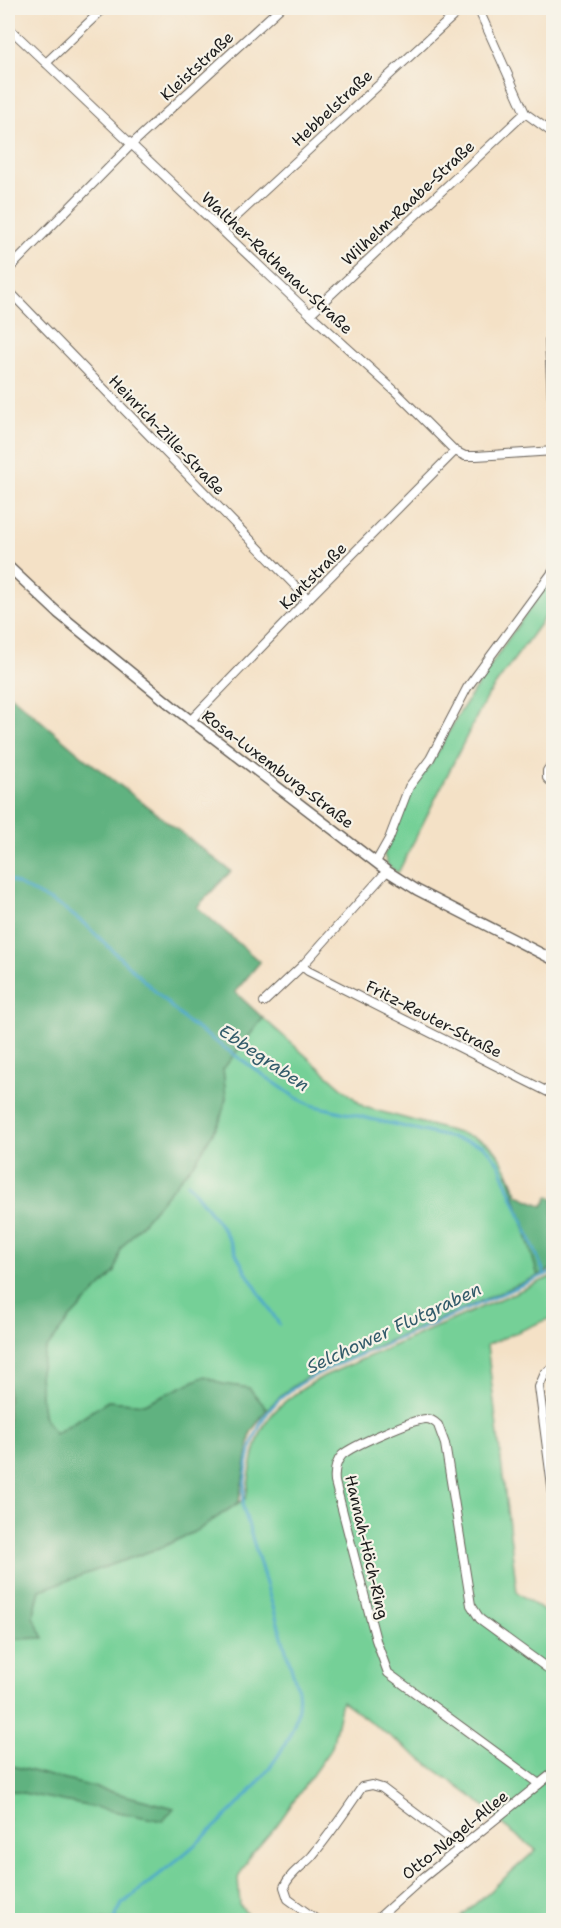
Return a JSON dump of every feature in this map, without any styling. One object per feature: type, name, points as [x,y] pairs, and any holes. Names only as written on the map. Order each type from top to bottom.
[{"type":"street","points":[[46,63],[104,8]]},
{"type":"street","name":"Kleiststraße","points":[[132,144],[280,8]]},
{"type":"street","name":"Hebbelstraße","points":[[223,229],[462,8]]},
{"type":"street","points":[[478,8],[525,113],[554,134]]},
{"type":"street","name":"Walther-Rathenau-Straße","points":[[8,27],[310,314],[396,392],[455,451]]},
{"type":"street","name":"Wilhelm-Raabe-Straße","points":[[310,314],[525,113]]},
{"type":"street","points":[[8,270],[132,144]]},
{"type":"street","name":"Heinrich-Zille-Straße","points":[[8,290],[308,599]]},
{"type":"street","points":[[554,310],[549,326],[554,439]]},
{"type":"street","points":[[455,451],[465,456],[476,456],[554,451]]},
{"type":"street","name":"Kantstraße","points":[[190,721],[455,451]]},
{"type":"street","name":"Rosa-Luxemburg-Straße","points":[[8,566],[58,614],[190,721],[387,871],[417,890],[554,960]]},
{"type":"street","points":[[376,862],[410,788],[430,759],[467,688],[554,570]]},
{"type":"street","points":[[554,760],[547,771],[547,778],[554,785]]},
{"type":"street","points":[[264,1002],[302,966],[387,871]]},
{"type":"street","name":"Fritz-Reuter-Straße","points":[[302,966],[554,1095]]},
{"type":"street","points":[[554,1368],[545,1373],[538,1387],[554,1502]]},
{"type":"street","name":"Hannah-Höch-Ring","points":[[539,1784],[388,1673],[384,1666],[335,1482],[336,1466],[341,1457],[350,1449],[415,1421],[429,1419],[438,1425],[445,1444],[471,1605],[480,1619],[554,1673]]},
{"type":"street","name":"Otto-Nagel-Allee","points":[[376,1920],[554,1772]]},
{"type":"street","points":[[317,1920],[288,1899],[284,1887],[286,1881],[310,1858],[362,1787],[372,1785],[382,1788],[451,1839],[459,1849]]},
{"type":"green space","points":[[553,576],[553,606],[486,698],[398,873],[388,866],[384,855],[407,799],[460,712]]},
{"type":"green space","points":[[8,693],[86,759],[231,871],[197,907],[260,962],[235,992],[263,1018],[223,1069],[226,1098],[220,1121],[197,1159],[121,1248],[115,1272],[70,1318],[45,1350],[39,1376],[43,1415],[55,1434],[108,1401],[144,1404],[205,1376],[222,1384],[249,1388],[267,1409],[251,1432],[239,1502],[198,1530],[162,1547],[40,1590],[33,1617],[44,1638],[8,1639]]},
{"type":"green space","points":[[263,1018],[364,1107],[473,1137],[493,1148],[514,1189],[538,1276],[308,1376],[285,1392],[267,1409],[249,1388],[222,1384],[205,1376],[144,1404],[108,1401],[54,1434],[43,1415],[39,1376],[45,1350],[70,1318],[114,1272],[121,1248],[197,1159],[226,1098],[223,1069]]},
{"type":"green space","points":[[507,1169],[518,1195],[543,1206],[549,1196],[553,1198],[553,1268],[538,1276]]},
{"type":"green space","points":[[553,1276],[553,1317],[487,1345],[517,1592],[553,1618],[553,1920],[457,1920],[536,1850],[504,1826],[491,1811],[342,1701],[332,1747],[277,1825],[251,1855],[238,1878],[240,1905],[251,1920],[8,1920],[8,1790],[163,1821],[173,1808],[8,1765],[8,1639],[44,1638],[33,1617],[40,1590],[162,1547],[198,1530],[246,1498],[254,1454],[265,1424],[286,1400],[324,1376]]},
{"type":"green space","points":[[8,1765],[174,1808],[163,1821],[8,1790]]},
{"type":"waterway","name":"Ebbegraben","points":[[8,879],[62,907],[86,925],[186,1021],[295,1097],[311,1105],[482,1145],[499,1164],[545,1275]]},
{"type":"waterway","points":[[188,1183],[223,1229],[246,1272],[279,1324]]},
{"type":"waterway","name":"Selchower Flutgraben","points":[[114,1920],[122,1904],[203,1838],[261,1779],[282,1749],[296,1719],[298,1690],[243,1507],[249,1455],[257,1430],[271,1408],[295,1387],[325,1370],[554,1271]]}]
